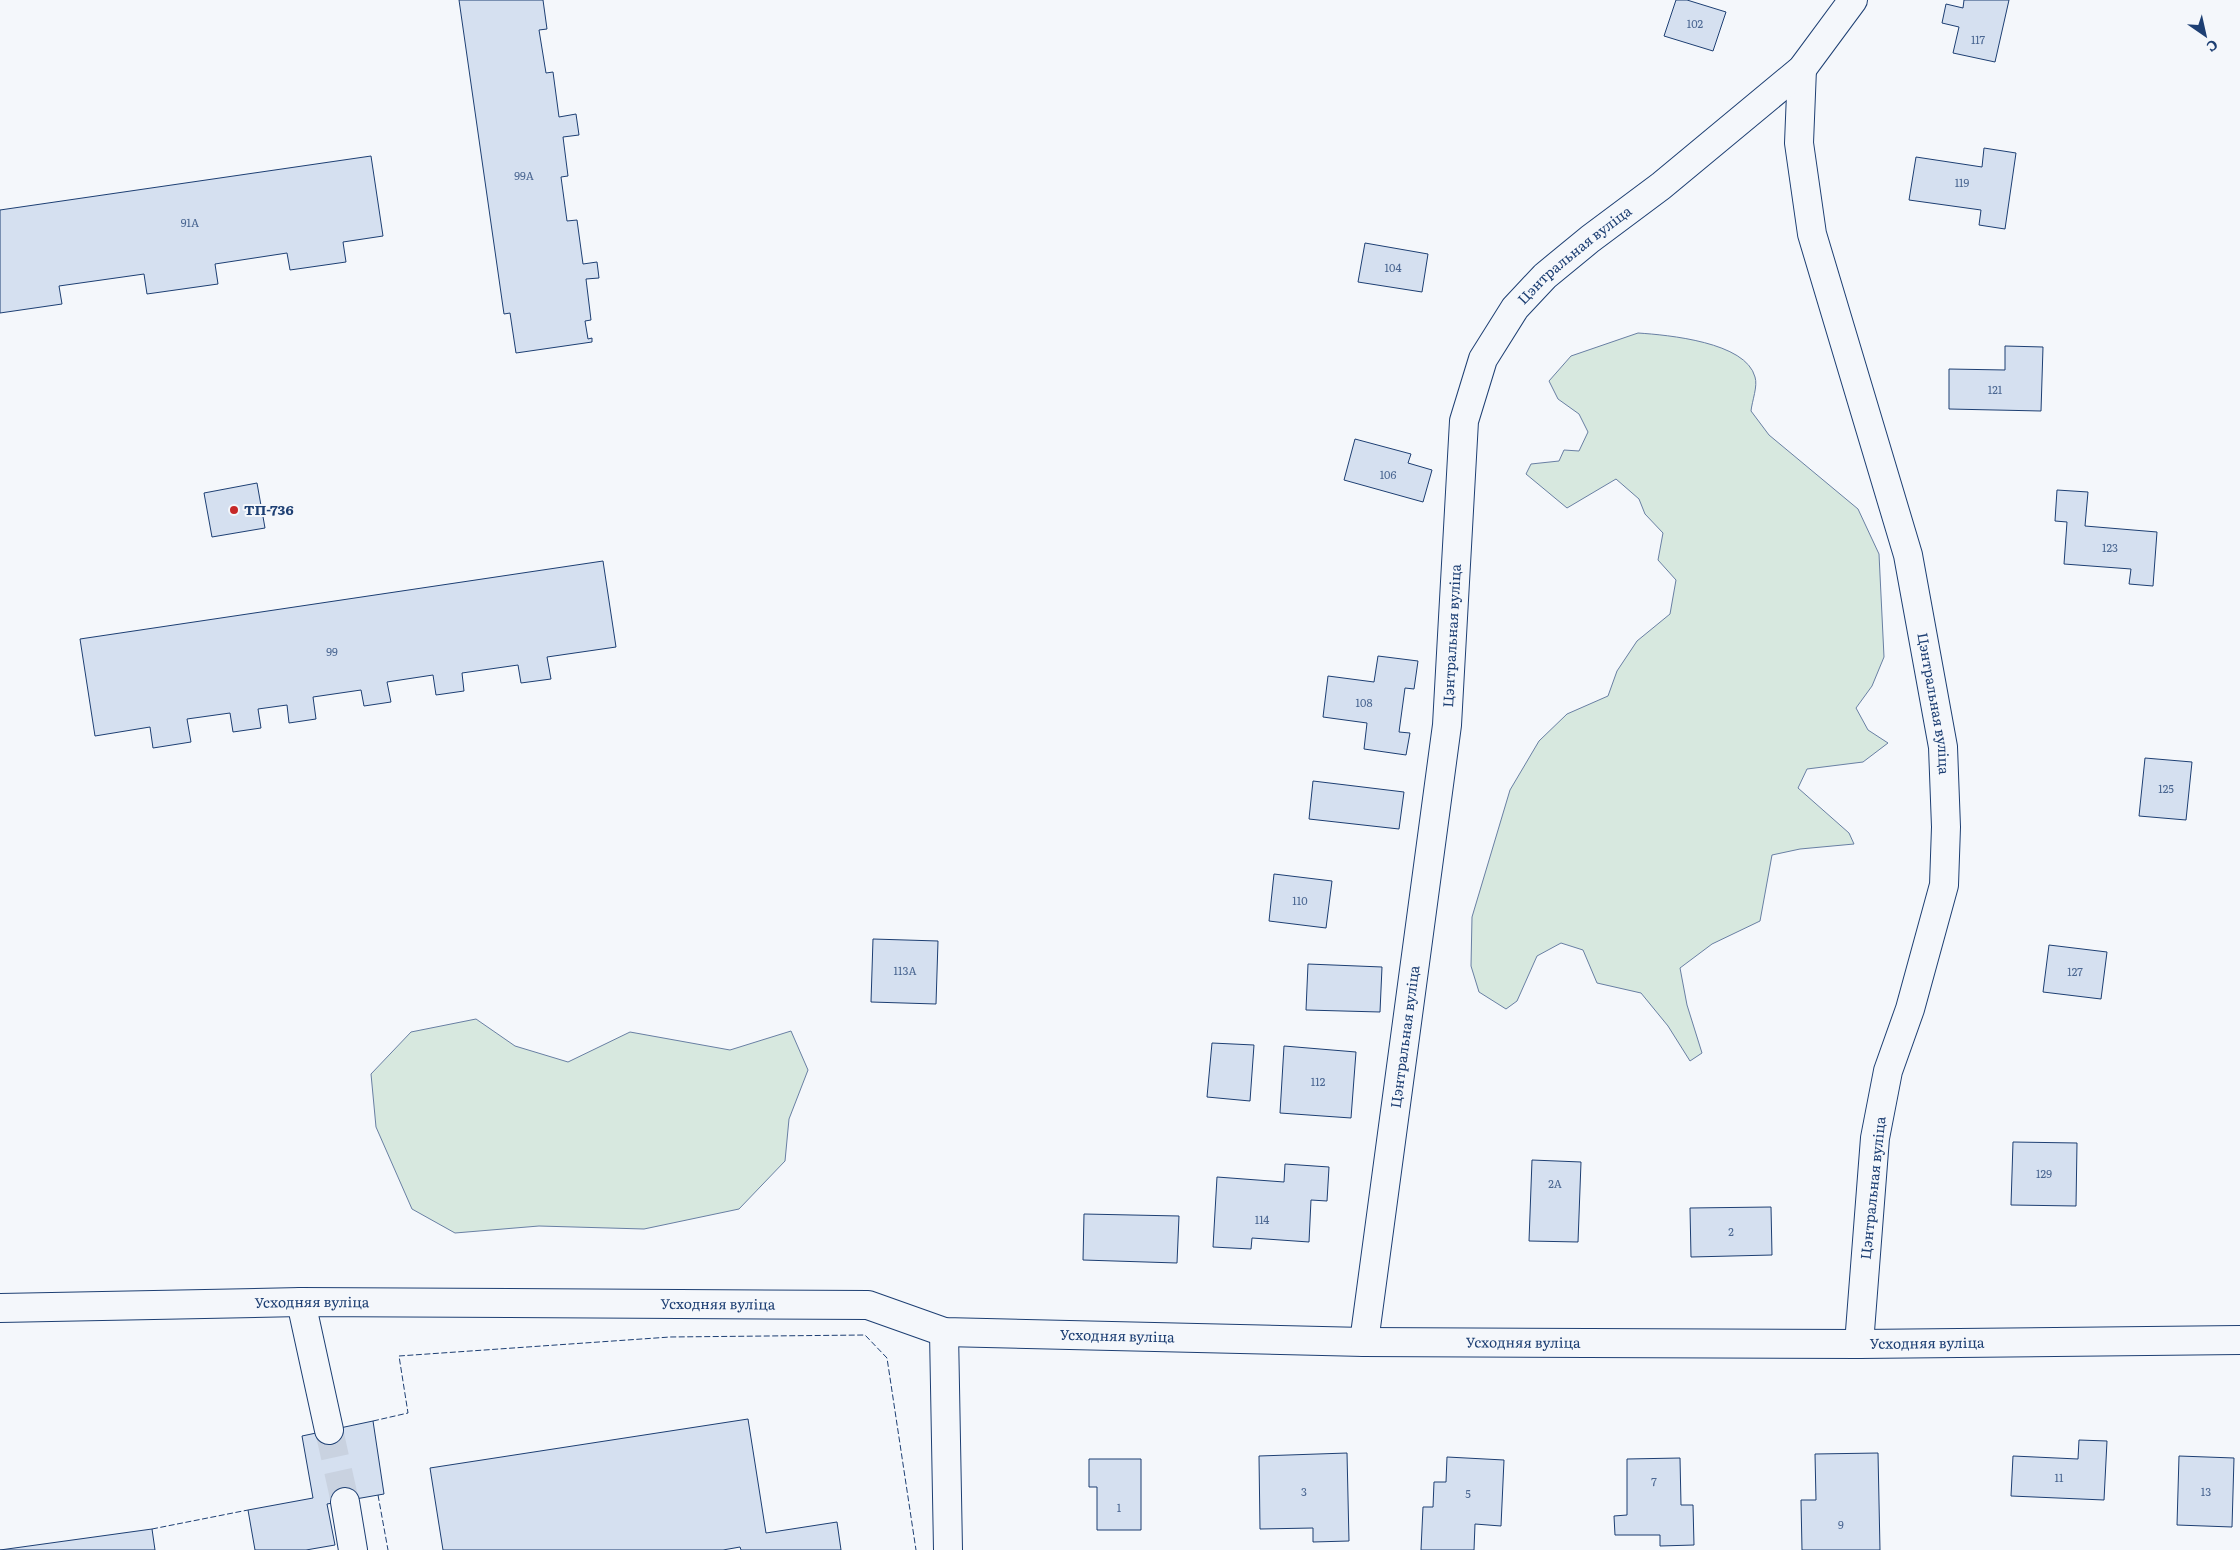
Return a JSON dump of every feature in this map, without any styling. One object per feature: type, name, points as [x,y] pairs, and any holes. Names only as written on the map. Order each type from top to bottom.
[{"type":"street","name":"Цэнтральная вуліца","points":[[1364,1342],[1447,724],[1464,421],[1483,359],[1515,308],[1545,276],[1590,239],[1661,186],[1802,69],[1852,0]]},
{"type":"street","name":"Цэнтральная вуліца","points":[[1802,69],[1799,143],[1812,234],[1908,555],[1943,747],[1946,826],[1944,885],[1910,1009],[1888,1071],[1875,1138],[1859,1344]]},
{"type":"street","name":"Усходняя вуліца","points":[[0,1308],[301,1302],[868,1305],[944,1332],[1364,1342],[1859,1344],[2240,1340]]},
{"type":"street","points":[[301,1302],[329,1430]]},
{"type":"street","points":[[944,1332],[948,1550]]},
{"type":"street","points":[[345,1502],[353,1550]]},
{"type":"shaded area","points":[[1638,333],[1686,339],[1722,348],[1749,365],[1756,381],[1751,411],[1769,435],[1858,509],[1879,554],[1884,657],[1872,686],[1856,708],[1868,730],[1888,743],[1863,762],[1807,769],[1798,788],[1849,833],[1854,844],[1800,849],[1772,855],[1760,921],[1712,944],[1680,968],[1687,1005],[1702,1053],[1690,1061],[1668,1026],[1641,993],[1597,983],[1583,950],[1561,943],[1537,956],[1517,1001],[1506,1009],[1479,992],[1471,966],[1472,917],[1510,790],[1539,741],[1567,714],[1608,696],[1617,671],[1637,641],[1670,614],[1676,580],[1658,560],[1663,533],[1645,514],[1639,499],[1616,479],[1567,508],[1526,474],[1531,464],[1559,461],[1564,450],[1579,451],[1588,432],[1579,414],[1558,399],[1549,381],[1571,356]]},
{"type":"shaded area","points":[[476,1019],[515,1046],[568,1062],[630,1032],[730,1050],[791,1031],[808,1070],[789,1119],[785,1161],[739,1209],[644,1229],[539,1226],[455,1233],[412,1209],[376,1127],[371,1074],[411,1032]]},
{"type":"building","points":[[459,0],[543,0],[547,29],[539,30],[546,73],[553,72],[559,117],[576,114],[579,135],[563,137],[568,176],[561,177],[567,221],[577,220],[583,264],[597,262],[599,278],[586,279],[591,320],[585,321],[588,339],[592,338],[592,342],[516,353],[510,313],[504,314]]},
{"type":"building","points":[[1676,0],[1687,0],[1726,12],[1713,51],[1664,36]]},
{"type":"building","points":[[1964,0],[2009,0],[1995,62],[1953,53],[1959,27],[1942,23],[1946,4],[1963,8]]},
{"type":"building","points":[[1984,148],[2016,153],[2005,229],[1979,225],[1981,210],[1909,200],[1916,157],[1982,167]]},
{"type":"building","points":[[371,156],[383,236],[343,242],[346,262],[290,270],[287,253],[215,264],[218,284],[147,294],[144,274],[59,286],[62,304],[0,313],[0,210]]},
{"type":"building","points":[[1365,243],[1428,254],[1422,292],[1358,282]]},
{"type":"building","points":[[2005,346],[2043,347],[2041,411],[1949,409],[1949,369],[2005,370]]},
{"type":"building","points":[[1355,439],[1411,454],[1408,463],[1432,470],[1423,502],[1344,480]]},
{"type":"building","name":"ТП-736","points":[[257,483],[265,528],[212,537],[204,493]]},
{"type":"building","points":[[2057,490],[2088,492],[2085,526],[2157,532],[2153,586],[2129,584],[2131,569],[2064,564],[2067,522],[2055,521]]},
{"type":"building","points":[[603,561],[616,647],[547,657],[551,679],[521,683],[518,665],[462,673],[464,691],[436,695],[433,675],[387,682],[391,702],[364,706],[361,690],[313,697],[316,719],[289,723],[287,705],[258,709],[261,728],[233,732],[230,713],[187,719],[191,742],[153,748],[150,727],[95,736],[80,639]]},
{"type":"building","points":[[1378,656],[1418,661],[1414,689],[1405,688],[1399,732],[1410,733],[1406,755],[1364,749],[1367,723],[1323,717],[1328,676],[1374,682]]},
{"type":"building","points":[[2145,758],[2192,762],[2186,820],[2139,816]]},
{"type":"building","points":[[1313,781],[1404,792],[1399,829],[1309,819]]},
{"type":"building","points":[[1274,874],[1332,881],[1326,928],[1269,921]]},
{"type":"building","points":[[873,939],[938,941],[936,1004],[871,1002]]},
{"type":"building","points":[[2049,945],[2107,952],[2101,999],[2043,992]]},
{"type":"building","points":[[1308,964],[1382,967],[1380,1012],[1306,1010]]},
{"type":"building","points":[[1212,1043],[1254,1045],[1250,1101],[1207,1097]]},
{"type":"building","points":[[1284,1046],[1356,1052],[1351,1118],[1280,1113]]},
{"type":"building","points":[[2013,1142],[2077,1143],[2076,1206],[2011,1205]]},
{"type":"building","points":[[1532,1160],[1581,1162],[1578,1242],[1529,1241]]},
{"type":"building","points":[[1285,1164],[1329,1167],[1327,1201],[1311,1200],[1309,1242],[1252,1238],[1251,1249],[1213,1247],[1217,1177],[1284,1182]]},
{"type":"building","points":[[1771,1207],[1772,1255],[1691,1257],[1690,1208]]},
{"type":"building","points":[[1084,1214],[1179,1216],[1177,1263],[1083,1260]]},
{"type":"building","points":[[748,1419],[766,1533],[837,1522],[841,1550],[741,1550],[740,1547],[723,1550],[443,1550],[430,1468]]},
{"type":"building","points":[[373,1421],[384,1494],[327,1504],[335,1545],[306,1550],[255,1550],[248,1510],[313,1498],[302,1436]]},
{"type":"building","points":[[2079,1440],[2107,1441],[2104,1500],[2011,1496],[2013,1456],[2078,1459]]},
{"type":"building","points":[[1347,1453],[1349,1541],[1313,1542],[1313,1528],[1260,1529],[1259,1456]]},
{"type":"building","points":[[1878,1453],[1880,1550],[1802,1550],[1801,1500],[1816,1500],[1815,1454]]},
{"type":"building","points":[[2179,1456],[2234,1458],[2232,1527],[2177,1525]]},
{"type":"building","points":[[1447,1457],[1504,1460],[1501,1526],[1475,1524],[1474,1550],[1421,1550],[1423,1507],[1433,1507],[1434,1482],[1446,1482]]},
{"type":"building","points":[[1680,1458],[1681,1505],[1693,1505],[1694,1545],[1660,1546],[1660,1535],[1615,1535],[1614,1516],[1627,1515],[1627,1459]]},
{"type":"building","points":[[1089,1459],[1141,1459],[1141,1530],[1097,1530],[1097,1487],[1089,1487]]},
{"type":"building","points":[[152,1529],[155,1550],[0,1550]]},
{"type":"tunnel","points":[[329,1430],[345,1502]]},
{"type":"fence","points":[[373,1421],[408,1413],[399,1356],[670,1337],[865,1335],[887,1358],[916,1550]]},
{"type":"fence","points":[[378,1495],[388,1550]]},
{"type":"fence","points":[[152,1529],[248,1510]]},
{"type":"place","name":"ТП-736","points":[[234,510]]}]
